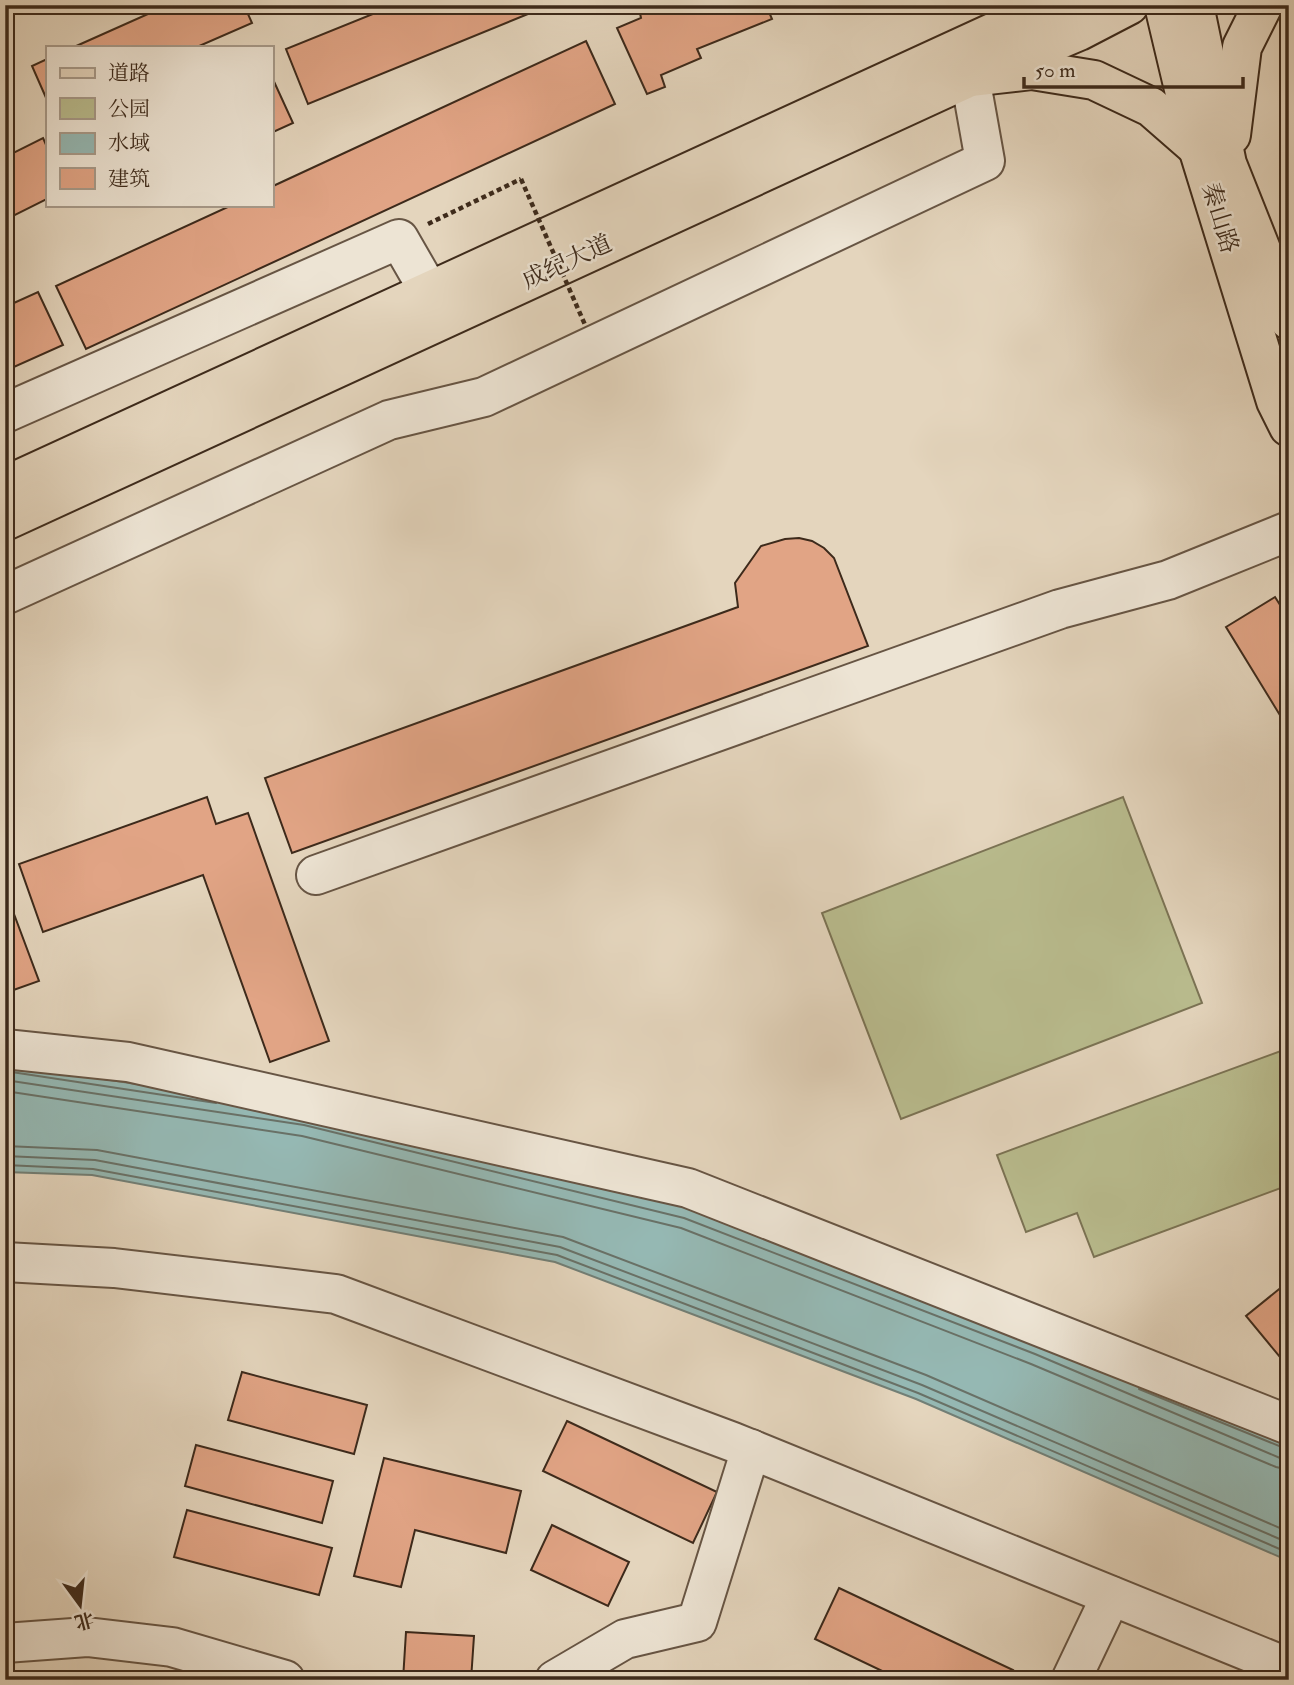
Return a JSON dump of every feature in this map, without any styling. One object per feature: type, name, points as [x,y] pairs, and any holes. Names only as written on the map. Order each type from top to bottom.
[{"type":"main road","name":"成纪大道","points":[[5,486],[1054,5]]},
{"type":"main road","name":"成纪大道","points":[[5,520],[970,77],[1079,31],[1129,5]]},
{"type":"main road","name":"秦山路","points":[[1164,5],[1212,156],[1276,401],[1289,427]]},
{"type":"main road","name":"秦山路","points":[[1194,5],[1212,156],[1289,320]]},
{"type":"main road","points":[[970,77],[1032,70],[1094,80],[1151,107],[1212,156],[1242,47],[1263,5]]},
{"type":"street","points":[[5,596],[389,420],[484,397],[985,161],[970,77]]},
{"type":"street","points":[[5,413],[399,239],[429,292]]},
{"type":"street","points":[[316,875],[1060,609],[1168,580],[1284,541]]},
{"type":"street","points":[[5,1049],[128,1062],[688,1188],[1289,1425]]},
{"type":"street","points":[[5,1262],[114,1268],[336,1294],[751,1449],[1289,1668]]},
{"type":"street","points":[[555,1680],[625,1639],[697,1622],[751,1449]]},
{"type":"street","points":[[1071,1680],[1111,1596]]},
{"type":"street","points":[[5,1643],[87,1637],[172,1647],[285,1680]]},
{"type":"path","points":[[399,239],[521,179],[586,327]]},
{"type":"green space","points":[[1123,797],[1202,1003],[901,1119],[822,913]]},
{"type":"green space","points":[[1289,1048],[1289,1185],[1094,1257],[1077,1213],[1026,1232],[997,1155]]},
{"type":"water","points":[[5,1064],[307,1110],[689,1203],[1041,1339],[1289,1444],[1289,1561],[916,1399],[555,1262],[92,1175],[5,1172]]},
{"type":"building","points":[[168,5],[244,5],[252,23],[199,46],[76,46]]},
{"type":"building","points":[[395,5],[550,5],[308,104],[286,49]]},
{"type":"building","points":[[659,5],[766,5],[772,19],[697,49],[701,58],[661,75],[665,87],[647,94],[617,28],[641,18],[640,13]]},
{"type":"building","points":[[586,41],[615,104],[86,349],[56,286],[230,206],[273,206],[273,186]]},
{"type":"building","points":[[46,59],[46,98],[32,66]]},
{"type":"building","points":[[273,79],[293,123],[273,132]]},
{"type":"building","points":[[43,138],[46,145],[46,200],[5,220],[5,157]]},
{"type":"building","points":[[38,292],[63,345],[5,371],[5,307]]},
{"type":"building","points":[[799,538],[812,541],[834,558],[868,646],[292,853],[265,778],[738,607],[735,583],[761,546]]},
{"type":"building","points":[[1275,597],[1289,619],[1289,730],[1226,627]]},
{"type":"building","points":[[207,797],[216,824],[248,813],[329,1041],[270,1062],[203,875],[43,932],[19,864]]},
{"type":"building","points":[[5,890],[39,981],[5,993]]},
{"type":"building","points":[[1289,1281],[1289,1368],[1246,1316]]},
{"type":"building","points":[[242,1372],[367,1405],[354,1454],[228,1420]]},
{"type":"building","points":[[567,1421],[717,1492],[693,1543],[543,1471]]},
{"type":"building","points":[[196,1445],[333,1481],[322,1523],[185,1486]]},
{"type":"building","points":[[384,1458],[521,1491],[506,1553],[415,1530],[401,1587],[354,1576]]},
{"type":"building","points":[[187,1510],[332,1548],[319,1595],[174,1557]]},
{"type":"building","points":[[552,1525],[629,1562],[608,1606],[531,1570]]},
{"type":"building","points":[[839,1588],[1013,1670],[1008,1680],[901,1680],[815,1639]]},
{"type":"building","points":[[406,1632],[474,1636],[471,1680],[403,1680]]}]
